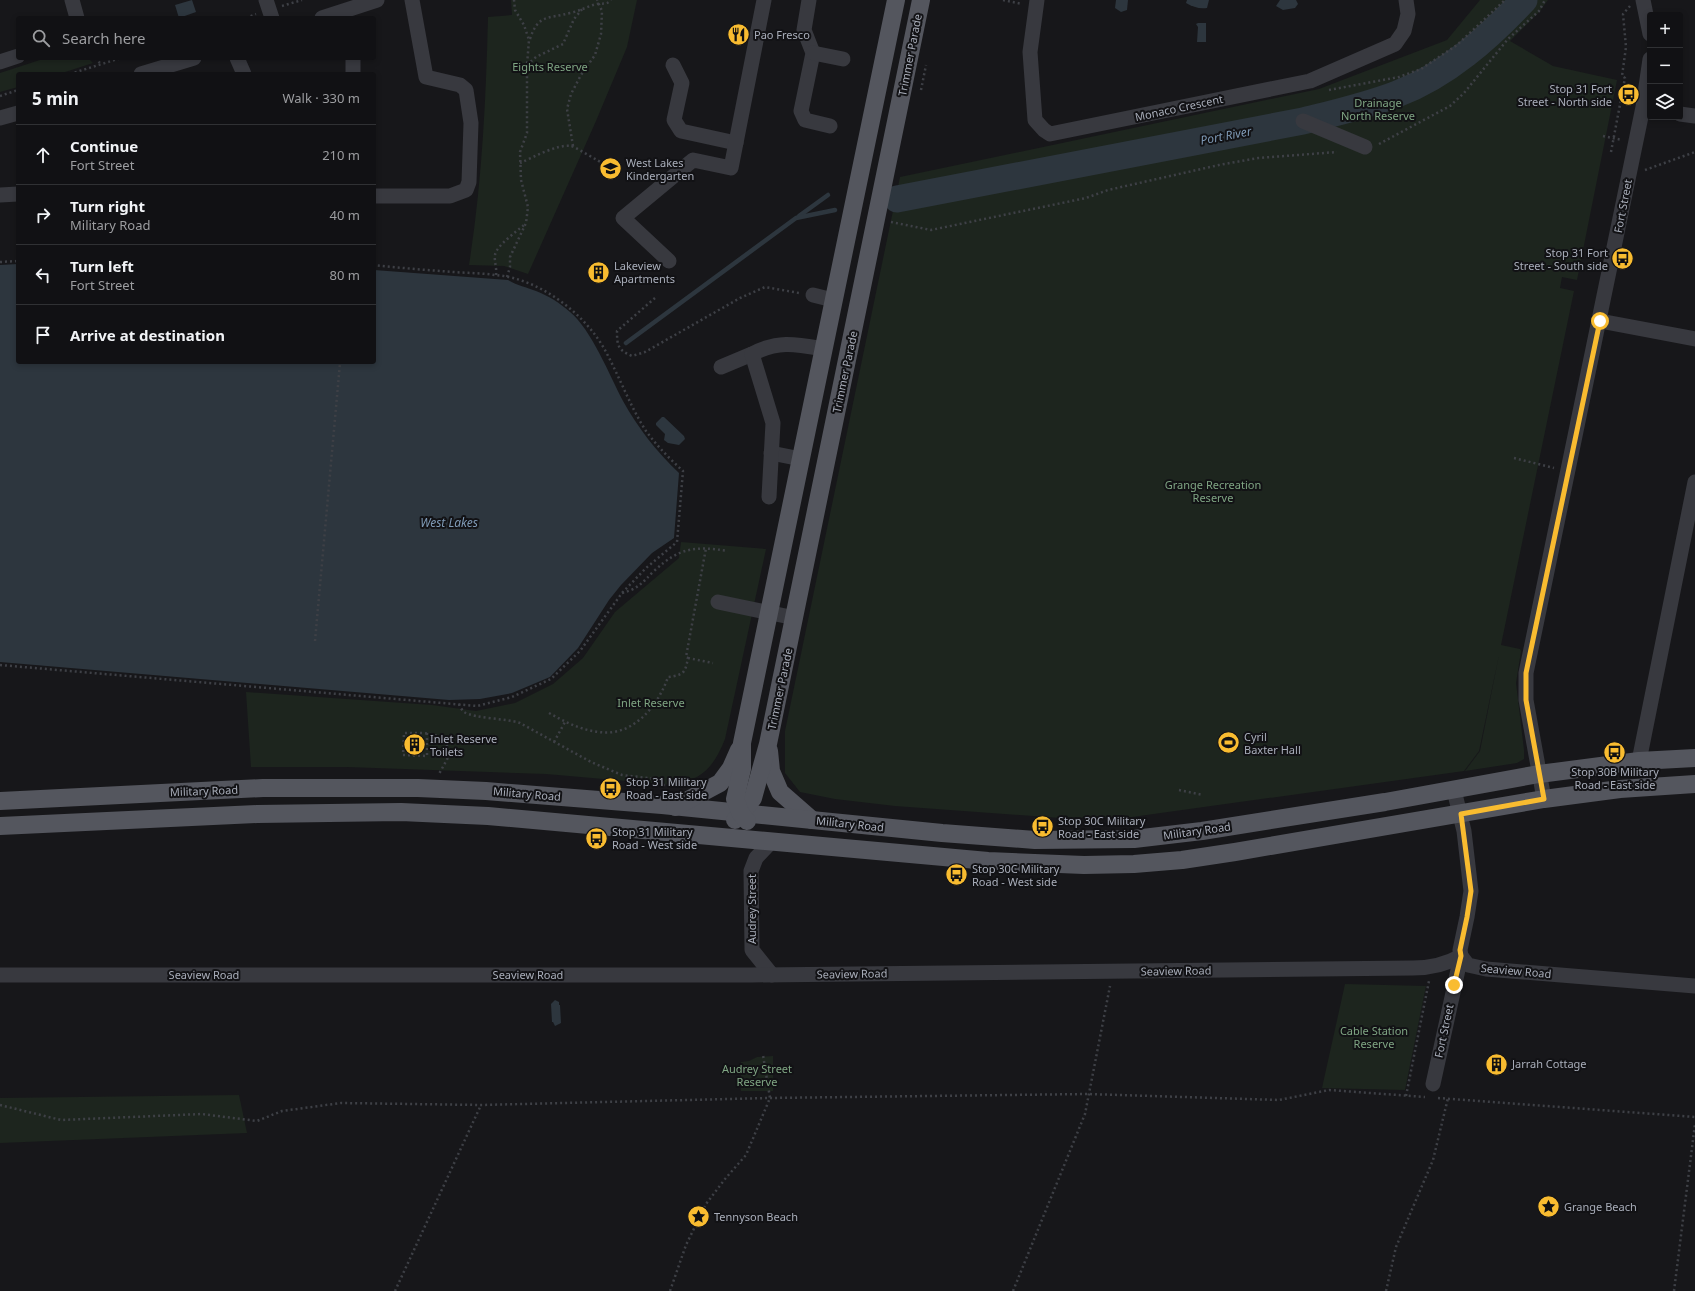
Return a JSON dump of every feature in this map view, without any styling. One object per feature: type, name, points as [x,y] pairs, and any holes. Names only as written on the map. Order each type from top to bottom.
[{"type":"main road","points":[[796,843],[773,831],[762,830],[750,824],[741,814],[736,799],[742,769],[742,744],[896,0]]},
{"type":"main road","name":"Trimmer Parade","points":[[703,834],[735,820],[753,798],[768,744],[921,1]]},
{"type":"main road","points":[[675,807],[720,783],[731,768],[742,744]]},
{"type":"main road","name":"Trimmer Parade","points":[[768,744],[772,770],[780,792],[812,820]]},
{"type":"main road","name":"Military Road","points":[[0,801],[263,788],[353,787],[486,791],[675,807],[942,833],[1035,840],[1134,839],[1202,831],[1385,802],[1539,774],[1639,761],[1695,758]]},
{"type":"main road","points":[[0,826],[257,814],[401,812],[488,816],[703,834],[771,842],[988,861],[1084,865],[1134,864],[1182,860],[1235,852],[1544,799],[1620,789],[1695,784]]},
{"type":"street","points":[[72,0],[76,16]]},
{"type":"street","points":[[266,0],[271,16]]},
{"type":"street","points":[[334,16],[352,13],[377,0]]},
{"type":"street","points":[[376,196],[450,196],[466,190],[469,182],[471,123],[466,90],[460,85],[426,77],[412,0]]},
{"type":"street","points":[[669,261],[623,218],[693,160],[731,168],[764,0]]},
{"type":"street","points":[[809,0],[804,30],[813,53],[801,111],[806,120],[830,126]]},
{"type":"street","name":"Monaco Crescent","points":[[1037,3],[1030,52],[1035,120],[1050,134],[1310,81],[1395,44],[1404,31],[1408,14],[1406,0]]},
{"type":"street","points":[[1636,3],[1647,27]]},
{"type":"street","points":[[813,53],[843,59]]},
{"type":"street","points":[[0,62],[16,57]]},
{"type":"street","points":[[148,72],[187,60]]},
{"type":"street","points":[[238,60],[243,72]]},
{"type":"street","points":[[353,60],[353,72]]},
{"type":"street","points":[[673,65],[682,83],[674,120],[681,132],[736,143]]},
{"type":"street","name":"Fort Street","points":[[1544,799],[1526,700],[1526,673],[1646,107],[1648,84]]},
{"type":"street","points":[[0,118],[16,114]]},
{"type":"street","points":[[1683,114],[1695,116]]},
{"type":"street","points":[[1303,121],[1365,147]]},
{"type":"street","points":[[0,195],[16,194]]},
{"type":"street","points":[[813,295],[833,300]]},
{"type":"street","points":[[1600,321],[1695,339]]},
{"type":"street","points":[[721,367],[764,348],[784,343],[824,349]]},
{"type":"street","points":[[752,354],[773,422],[769,497]]},
{"type":"street","points":[[772,453],[801,459]]},
{"type":"street","points":[[1639,761],[1695,482]]},
{"type":"street","points":[[718,602],[795,618]]},
{"type":"street","name":"Fort Street","points":[[1431,1093],[1461,956],[1461,944],[1471,891],[1461,814],[1454,790]]},
{"type":"street","name":"Audrey Street","points":[[771,842],[756,858],[751,871],[752,950],[772,975]]},
{"type":"street","name":"Seaview Road","points":[[0,975],[772,975],[1430,968],[1447,963],[1461,956],[1468,965],[1486,969],[1695,986]]},
{"type":"path","points":[[514,0],[515,10],[524,25],[529,40]]},
{"type":"path","points":[[573,146],[567,109],[571,94],[581,75],[595,56],[601,34],[602,12],[597,0]]},
{"type":"path","points":[[507,277],[510,257],[526,223],[528,207],[521,180],[520,152],[527,133],[527,65],[529,40],[534,26],[544,18],[572,13],[583,8],[604,4],[611,0]]},
{"type":"path","points":[[1003,0],[1037,3]]},
{"type":"path","points":[[1326,91],[1399,77],[1421,69],[1457,45],[1505,0]]},
{"type":"path","points":[[1365,147],[1383,143],[1450,106],[1464,93],[1508,39],[1539,11],[1545,0]]},
{"type":"path","points":[[1611,152],[1625,78],[1622,76],[1626,47],[1623,14],[1636,3]]},
{"type":"path","points":[[527,65],[536,57],[563,44],[574,19],[583,8]]},
{"type":"path","points":[[96,60],[101,64]]},
{"type":"path","points":[[76,72],[114,60]]},
{"type":"path","points":[[0,96],[16,91]]},
{"type":"path","points":[[520,163],[561,146],[573,146],[605,164]]},
{"type":"path","points":[[888,222],[931,230],[1086,198],[1108,190],[1219,165],[1258,158],[1338,151]]},
{"type":"path","points":[[1643,171],[1695,152]]},
{"type":"path","points":[[496,275],[497,266],[495,255],[498,248],[526,223]]},
{"type":"path","points":[[0,262],[16,261]]},
{"type":"path","points":[[0,665],[477,706],[512,698],[551,679],[580,651],[622,593],[646,568],[677,542],[683,471],[664,454],[646,430],[627,396],[606,351],[593,332],[573,311],[554,296],[530,284],[496,275],[376,265]]},
{"type":"path","points":[[655,298],[617,331],[617,343],[624,352],[632,356],[645,352],[740,298],[765,288],[813,295]]},
{"type":"path","points":[[315,641],[340,364]]},
{"type":"path","points":[[1514,458],[1568,471]]},
{"type":"path","points":[[622,593],[635,590],[658,567],[685,550],[706,548],[728,551]]},
{"type":"path","points":[[549,713],[564,722],[599,732],[613,732],[630,727],[643,718],[658,699],[668,677],[678,676],[686,669],[688,658],[686,657],[706,548]]},
{"type":"path","points":[[688,658],[713,663]]},
{"type":"path","points":[[459,704],[463,711],[472,715],[520,723],[591,762],[622,775],[656,779],[664,785],[663,790]]},
{"type":"path","points":[[554,742],[564,722]]},
{"type":"path","points":[[427,733],[427,756],[403,755],[404,733],[427,733],[442,739],[448,746],[450,754],[439,774]]},
{"type":"path","points":[[1179,790],[1203,796]]},
{"type":"path","points":[[1406,1096],[1429,978]]},
{"type":"path","points":[[1013,1291],[1085,1114],[1110,985]]},
{"type":"path","points":[[670,1291],[686,1244],[706,1204],[746,1155],[770,1098],[763,1056]]},
{"type":"path","points":[[0,1105],[61,1120],[202,1114],[257,1121],[282,1111],[341,1103],[481,1105],[770,1098],[1088,1094],[1279,1100],[1329,1090],[1406,1096],[1431,1093],[1448,1098],[1695,1117]]},
{"type":"path","points":[[1386,1291],[1396,1247],[1433,1160],[1448,1098]]},
{"type":"path","points":[[396,1291],[481,1105]]},
{"type":"path","points":[[1674,1291],[1695,1124]]},
{"type":"green space","name":"Eights Reserve","points":[[511,0],[637,0],[627,47],[528,274],[504,266],[469,265],[483,141],[488,17],[512,15]]},
{"type":"green space","name":"Grange Recreation Reserve","points":[[1480,0],[1548,0],[1539,12],[1510,41],[1553,66],[1617,80],[1577,280],[1562,277],[1560,288],[1574,291],[1501,645],[1520,649],[1521,651],[1516,683],[1524,759],[1517,763],[1465,771],[1480,751],[1499,655],[1479,751],[1464,771],[1132,817],[1061,818],[895,806],[835,799],[800,792],[785,773],[785,731],[900,177],[1319,89],[1447,40]]},
{"type":"green space","points":[[40,60],[90,60],[93,63],[65,72],[16,72],[16,88],[0,92],[0,73]]},
{"type":"green space","name":"Inlet Reserve","points":[[681,542],[766,549],[725,739],[721,749],[711,765],[699,776],[682,783],[672,785],[546,774],[347,767],[251,767],[246,692],[432,705],[476,711],[515,703],[553,684],[583,658],[615,612],[679,558]]},
{"type":"green space","name":"Cable Station Reserve","points":[[1345,984],[1426,986],[1405,1090],[1322,1088]]},
{"type":"green space","name":"Audrey Street Reserve","points":[[773,1056],[773,1091],[741,1091],[741,1062],[749,1061],[757,1057]]},
{"type":"green space","points":[[239,1095],[247,1133],[0,1143],[0,1098]]},
{"type":"water","points":[[192,0],[196,12],[185,16],[178,16],[175,5]]},
{"type":"water","points":[[1116,0],[1128,0],[1127,10],[1121,12],[1115,8]]},
{"type":"water","points":[[1187,0],[1209,0],[1207,8],[1204,8],[1186,3]]},
{"type":"water","points":[[1280,0],[1296,0],[1298,4],[1295,8],[1283,10],[1276,6]]},
{"type":"water","points":[[1206,23],[1206,42],[1197,42],[1198,27],[1196,24]]},
{"type":"water","name":"West Lakes","points":[[16,264],[16,364],[376,364],[376,270],[508,280],[541,293],[550,297],[578,320],[593,341],[623,401],[635,421],[655,448],[679,473],[674,538],[652,553],[621,585],[609,600],[578,648],[550,677],[512,693],[480,699],[449,700],[0,662],[0,265]]},
{"type":"water","points":[[662,417],[664,417],[684,436],[685,439],[679,445],[668,443],[664,440],[665,434],[656,425]]},
{"type":"water","points":[[555,1000],[559,1002],[560,1005],[561,1023],[555,1026],[552,1022],[551,1004]]},
{"type":"waterway","name":"Port River","points":[[897,199],[1303,121],[1374,102],[1415,86],[1450,66],[1496,28],[1524,0]]},
{"type":"waterway","points":[[799,216],[828,195]]},
{"type":"waterway","points":[[626,343],[796,218],[835,210]]},
{"type":"place","name":"Pao Fresco","points":[[738,35]]},
{"type":"place","name":"Stop 31 Fort Street - North side","points":[[1628,95]]},
{"type":"place","name":"West Lakes Kindergarten","points":[[611,169]]},
{"type":"place","name":"Stop 31 Fort Street - South side","points":[[1623,259]]},
{"type":"place","name":"Lakeview Apartments","points":[[599,272]]},
{"type":"place","name":"Cyril Baxter Hall","points":[[1228,743]]},
{"type":"place","name":"Inlet Reserve Toilets","points":[[415,745]]},
{"type":"place","name":"Stop 30B Military Road - East side","points":[[1615,752]]},
{"type":"place","name":"Stop 31 Military Road - East side","points":[[610,788]]},
{"type":"place","name":"Stop 30C Military Road - East side","points":[[1043,827]]},
{"type":"place","name":"Stop 31 Military Road - West side","points":[[596,838]]},
{"type":"place","name":"Stop 30C Military Road - West side","points":[[956,875]]},
{"type":"place","name":"Jarrah Cottage","points":[[1496,1064]]},
{"type":"place","name":"Grange Beach","points":[[1548,1207]]},
{"type":"place","name":"Tennyson Beach","points":[[699,1217]]},
{"type":"route","points":[[1454,985],[1461,956],[1460,950],[1471,891],[1461,814],[1544,799],[1526,700],[1526,673],[1600,321]]},
{"type":"park label","name":"Drainage North Reserve","points":[[1378,109]]}]
